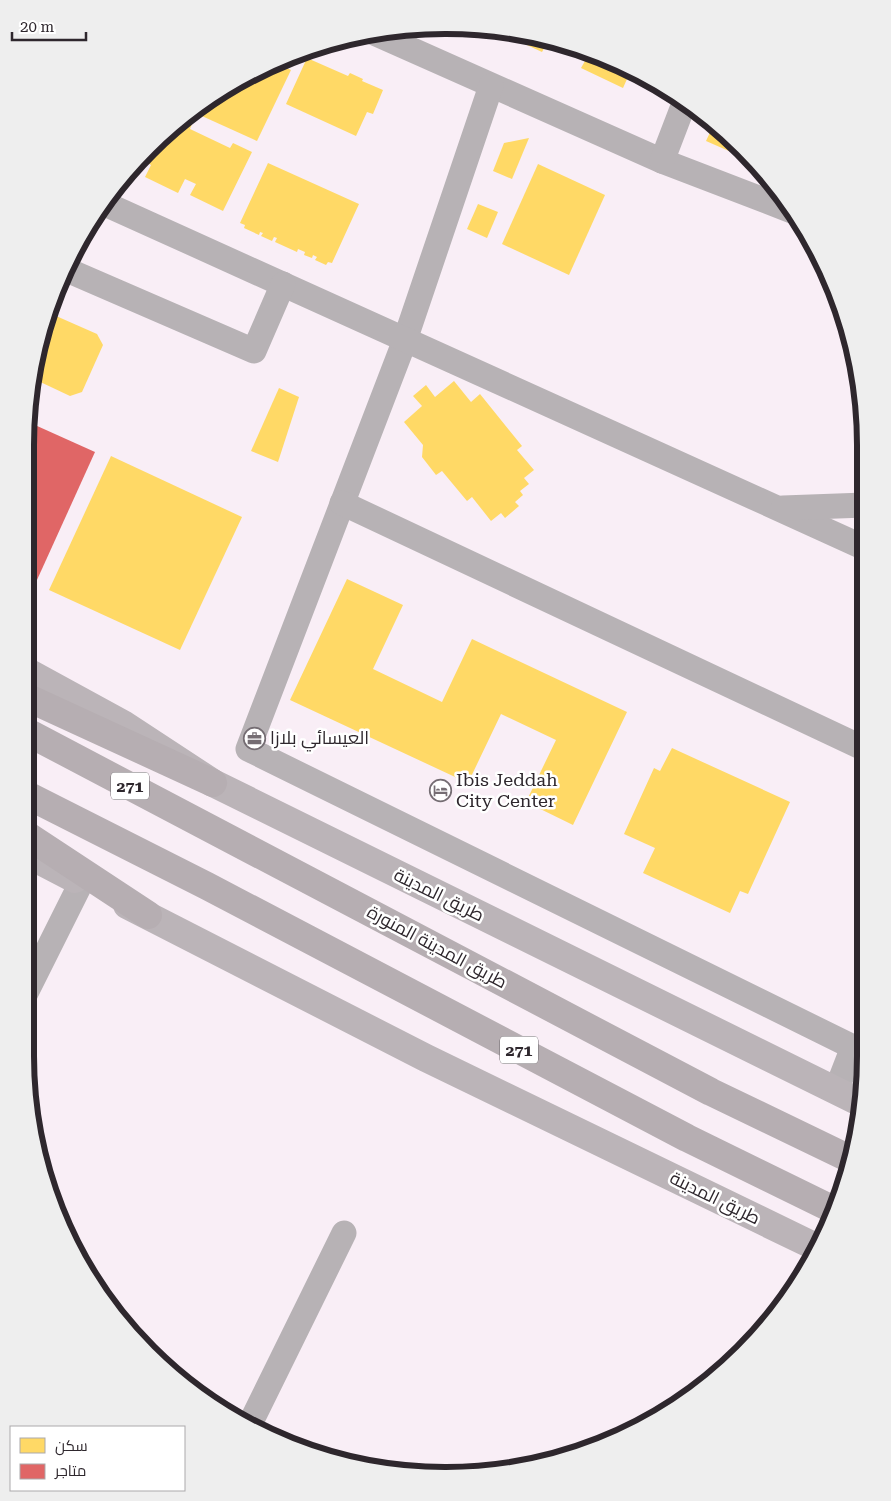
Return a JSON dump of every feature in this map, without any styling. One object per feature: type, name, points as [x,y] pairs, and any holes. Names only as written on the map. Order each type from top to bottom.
[{"type":"highway","points":[[34,700],[212,783]]},
{"type":"highway","name":"طريق المدينة المنورة","points":[[34,735],[711,1092],[844,1156]]},
{"type":"highway","name":"271","points":[[34,799],[207,886],[687,1138],[828,1207]]},
{"type":"highway","points":[[34,840],[148,915]]},
{"type":"main road","name":"طريق المدينة","points":[[34,675],[124,724],[212,783],[855,1100]]},
{"type":"main road","name":"طريق المدينة","points":[[34,858],[426,1058],[811,1245]]},
{"type":"street","points":[[386,38],[662,162],[780,207]]},
{"type":"street","points":[[491,86],[405,340],[248,749],[853,1047],[836,1091]]},
{"type":"street","points":[[662,162],[682,109]]},
{"type":"street","points":[[111,206],[857,544]]},
{"type":"street","points":[[72,272],[254,351],[283,284]]},
{"type":"street","points":[[342,503],[857,745]]},
{"type":"street","points":[[776,508],[857,505]]},
{"type":"street","points":[[34,977],[81,883]]},
{"type":"street","points":[[252,1419],[344,1233]]},
{"type":"building: سكن","points":[[517,40],[545,46],[542,52]]},
{"type":"building: سكن","points":[[568,53],[628,76],[623,88],[581,68],[585,61]]},
{"type":"building: سكن","points":[[307,58],[348,76],[350,73],[363,79],[362,81],[383,90],[373,114],[367,112],[356,136],[286,104]]},
{"type":"building: سكن","points":[[284,67],[291,70],[257,141],[200,115],[240,89]]},
{"type":"building: سكن","points":[[190,123],[192,124],[190,129],[230,148],[233,143],[252,152],[223,211],[190,195],[196,184],[185,179],[178,193],[145,177],[151,165],[148,163],[154,154]]},
{"type":"building: سكن","points":[[711,131],[738,155],[706,141]]},
{"type":"building: سكن","points":[[529,138],[512,179],[493,171],[504,143]]},
{"type":"building: سكن","points":[[268,163],[359,204],[332,263],[328,262],[326,265],[315,260],[317,257],[313,255],[312,258],[304,255],[305,252],[298,249],[297,252],[275,242],[277,238],[274,237],[272,241],[261,236],[263,233],[260,232],[259,235],[244,228],[245,225],[240,223]]},
{"type":"building: سكن","points":[[538,164],[605,195],[569,275],[502,244]]},
{"type":"building: سكن","points":[[478,204],[498,212],[487,238],[467,229]]},
{"type":"building: سكن","points":[[55,316],[97,334],[103,345],[82,392],[70,396],[39,381]]},
{"type":"building: سكن","points":[[454,381],[471,402],[480,394],[522,446],[517,450],[534,470],[524,478],[529,484],[520,491],[523,495],[515,502],[519,506],[505,518],[501,513],[491,521],[472,497],[467,501],[442,471],[436,475],[422,457],[423,445],[404,422],[422,406],[413,396],[426,385],[435,397]]},
{"type":"building: سكن","points":[[279,388],[299,397],[278,462],[251,451]]},
{"type":"building: سكن","points":[[111,456],[242,517],[180,650],[49,590]]},
{"type":"building: سكن","points":[[347,579],[403,605],[373,669],[442,702],[472,639],[627,712],[573,825],[526,802],[556,740],[501,714],[468,783],[290,700]]},
{"type":"building: سكن","points":[[672,748],[790,802],[748,894],[740,891],[730,913],[643,873],[655,848],[624,834],[654,768],[660,771]]},
{"type":"building: متاجر","points":[[35,425],[95,452],[34,587]]},
{"type":"place","name":"العيسائي بلازا","points":[[254,738]]},
{"type":"place","name":"Ibis Jeddah City Center","points":[[440,790]]}]
